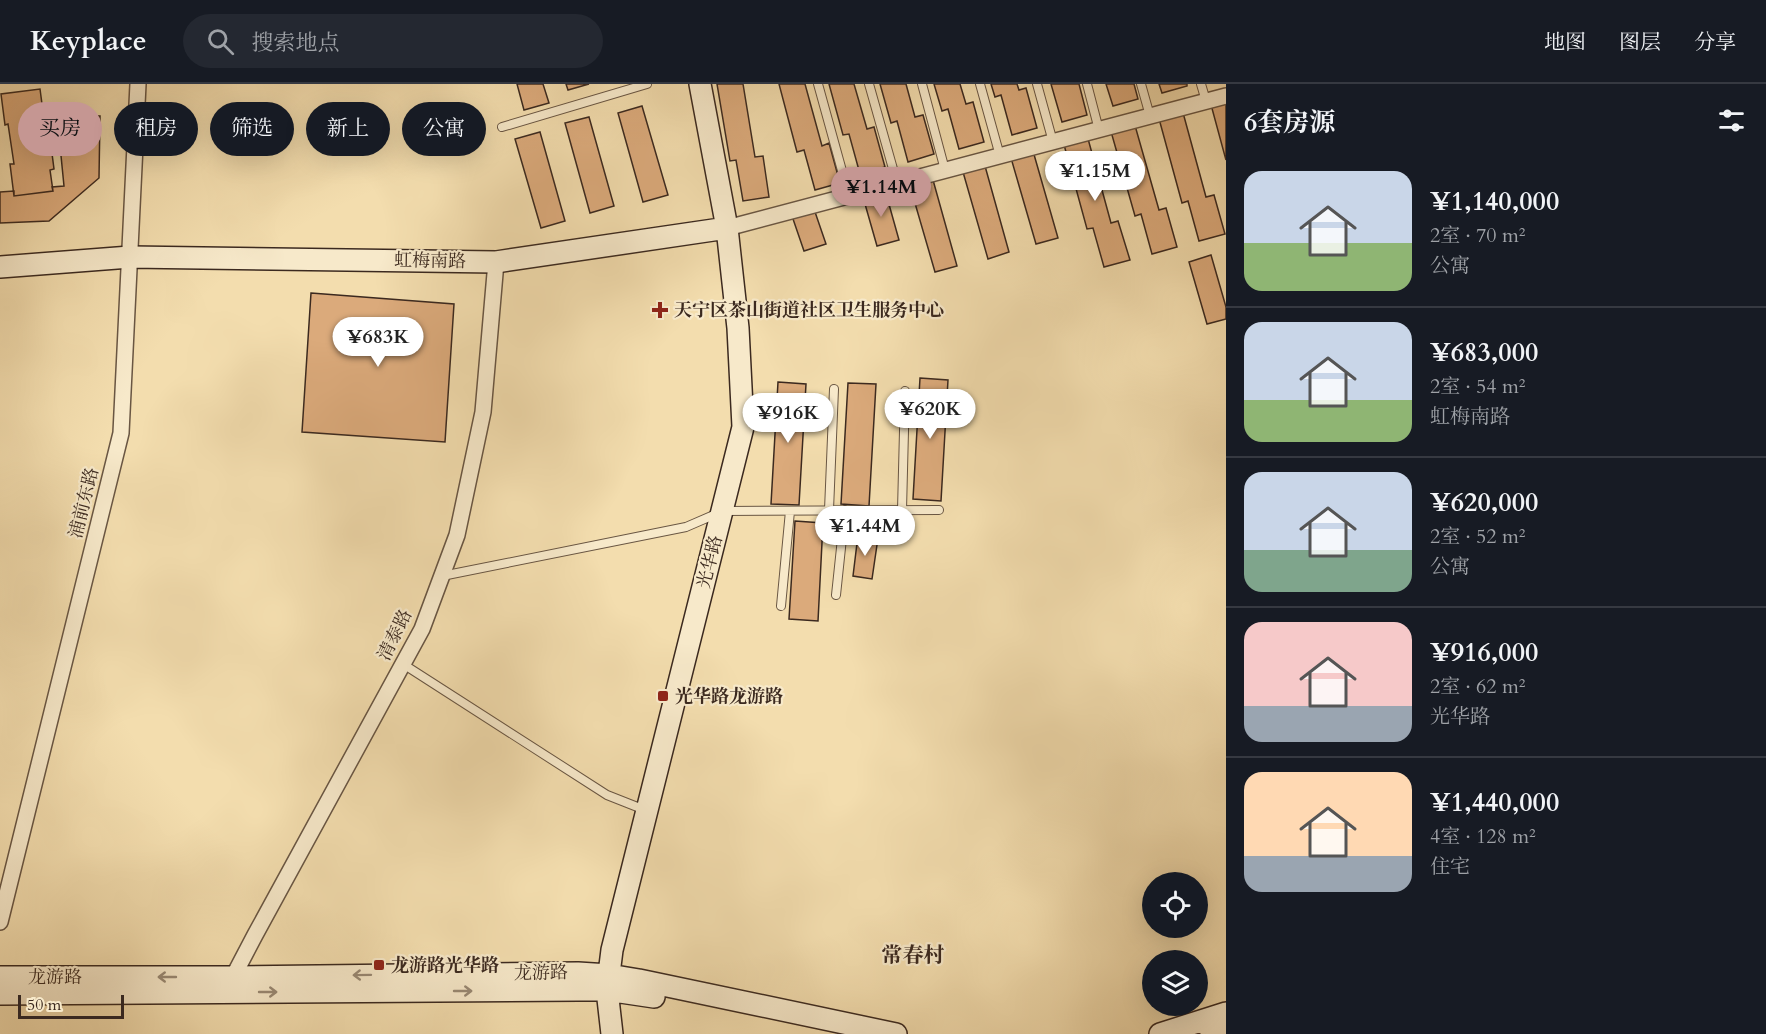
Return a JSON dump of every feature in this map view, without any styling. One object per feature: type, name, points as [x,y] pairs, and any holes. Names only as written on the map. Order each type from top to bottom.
[{"type":"main road","name":"光华路","points":[[612,1034],[609,1019],[608,983],[612,950],[744,427],[738,328],[727,228],[700,84]]},
{"type":"main road","name":"虹梅南路","points":[[0,267],[130,257],[496,262],[727,228]]},
{"type":"main road","name":"虹梅南路","points":[[0,254],[99,248],[130,257]]},
{"type":"main road","name":"龙游路","points":[[0,976],[233,984],[608,983],[896,1034]]},
{"type":"main road","name":"龙游路","points":[[608,983],[642,995],[834,1034]]},
{"type":"main road","name":"龙游路","points":[[0,994],[233,984]]},
{"type":"main road","points":[[1160,1034],[1226,1013]]},
{"type":"main road","points":[[1211,1034],[1226,1029]]},
{"type":"street","name":"浦前东路","points":[[0,922],[121,433],[138,84]]},
{"type":"street","points":[[727,228],[1226,96]]},
{"type":"street","name":"清泰路","points":[[233,984],[422,629],[457,535],[483,412],[496,262]]},
{"type":"lane","points":[[502,127],[647,84]]},
{"type":"lane","points":[[818,84],[849,196]]},
{"type":"lane","points":[[868,84],[897,183]]},
{"type":"lane","points":[[922,84],[945,170]]},
{"type":"lane","points":[[980,84],[1000,156]]},
{"type":"lane","points":[[1037,84],[1053,142]]},
{"type":"lane","points":[[1087,84],[1099,130]]},
{"type":"lane","points":[[1141,84],[1150,116]]},
{"type":"lane","points":[[1201,84],[1206,101]]},
{"type":"lane","points":[[829,510],[834,389]]},
{"type":"lane","points":[[902,510],[905,391]]},
{"type":"lane","points":[[836,595],[845,510]]},
{"type":"lane","points":[[442,576],[686,527],[723,511],[939,510]]},
{"type":"lane","points":[[781,606],[790,511]]},
{"type":"lane","points":[[403,664],[606,795],[647,811]]},
{"type":"building","points":[[517,84],[543,84],[549,103],[524,110]]},
{"type":"building","points":[[566,84],[589,84],[568,90]]},
{"type":"building","points":[[717,84],[743,84],[755,157],[763,156],[769,197],[743,201],[736,160],[730,161]]},
{"type":"building","points":[[779,84],[805,84],[822,146],[829,143],[840,183],[815,190],[804,150],[797,152]]},
{"type":"building","points":[[829,84],[854,84],[867,129],[874,127],[885,167],[860,174],[849,134],[843,135]]},
{"type":"building","points":[[880,84],[906,84],[915,117],[923,115],[934,154],[908,162],[897,121],[891,123]]},
{"type":"building","points":[[934,84],[960,84],[966,104],[973,102],[984,142],[959,149],[948,109],[942,111]]},
{"type":"building","points":[[991,84],[1017,84],[1019,90],[1026,88],[1037,128],[1012,135],[1001,95],[995,97]]},
{"type":"building","points":[[1051,84],[1079,84],[1087,115],[1062,122]]},
{"type":"building","points":[[1106,84],[1134,84],[1138,99],[1113,106]]},
{"type":"building","points":[[1159,84],[1187,84],[1187,86],[1162,93]]},
{"type":"building","points":[[40,89],[42,102],[18,102],[18,156],[52,156],[54,169],[50,170],[53,191],[14,196],[10,164],[14,164],[1,94]]},
{"type":"building","points":[[1226,97],[1226,160],[1210,101]]},
{"type":"building","points":[[642,106],[668,195],[643,202],[618,113]]},
{"type":"building","points":[[1182,109],[1206,197],[1214,195],[1225,234],[1199,241],[1188,201],[1182,203],[1158,115]]},
{"type":"building","points":[[589,117],[614,206],[590,213],[565,123]]},
{"type":"building","points":[[1134,122],[1159,210],[1166,208],[1177,247],[1152,254],[1141,214],[1135,216],[1110,128]]},
{"type":"building","points":[[540,132],[565,221],[541,228],[515,139]]},
{"type":"building","points":[[1087,135],[1111,223],[1118,221],[1130,260],[1104,267],[1093,228],[1087,229],[1063,141]]},
{"type":"building","points":[[1033,151],[1058,238],[1036,244],[1011,158]]},
{"type":"building","points":[[61,156],[99,156],[99,178],[49,221],[0,223],[0,192],[14,191],[14,196],[53,191],[52,187],[64,186]]},
{"type":"building","points":[[985,166],[1009,252],[988,259],[963,172]]},
{"type":"building","points":[[933,180],[957,266],[935,272],[910,186]]},
{"type":"building","points":[[885,190],[899,240],[877,246],[863,197]]},
{"type":"building","points":[[814,209],[826,244],[804,251],[792,216]]},
{"type":"building","points":[[1211,255],[1226,307],[1226,319],[1207,324],[1189,262]]},
{"type":"building","points":[[311,293],[454,304],[445,442],[302,432]]},
{"type":"building","points":[[920,378],[948,380],[941,501],[913,499]]},
{"type":"building","points":[[778,382],[806,384],[799,505],[771,504]]},
{"type":"building","points":[[848,383],[876,384],[869,506],[841,504]]},
{"type":"building","points":[[795,521],[823,523],[818,621],[789,619]]},
{"type":"building","points":[[858,535],[878,538],[872,579],[853,576]]},
{"type":"place","name":"天宁区茶山街道社区卫生服务中心","points":[[660,310]]},
{"type":"place","name":"光华路龙游路","points":[[663,696]]},
{"type":"place","name":"龙游路光华路","points":[[379,965]]},
{"type":"district","name":"常春村","points":[[913,955]]}]
